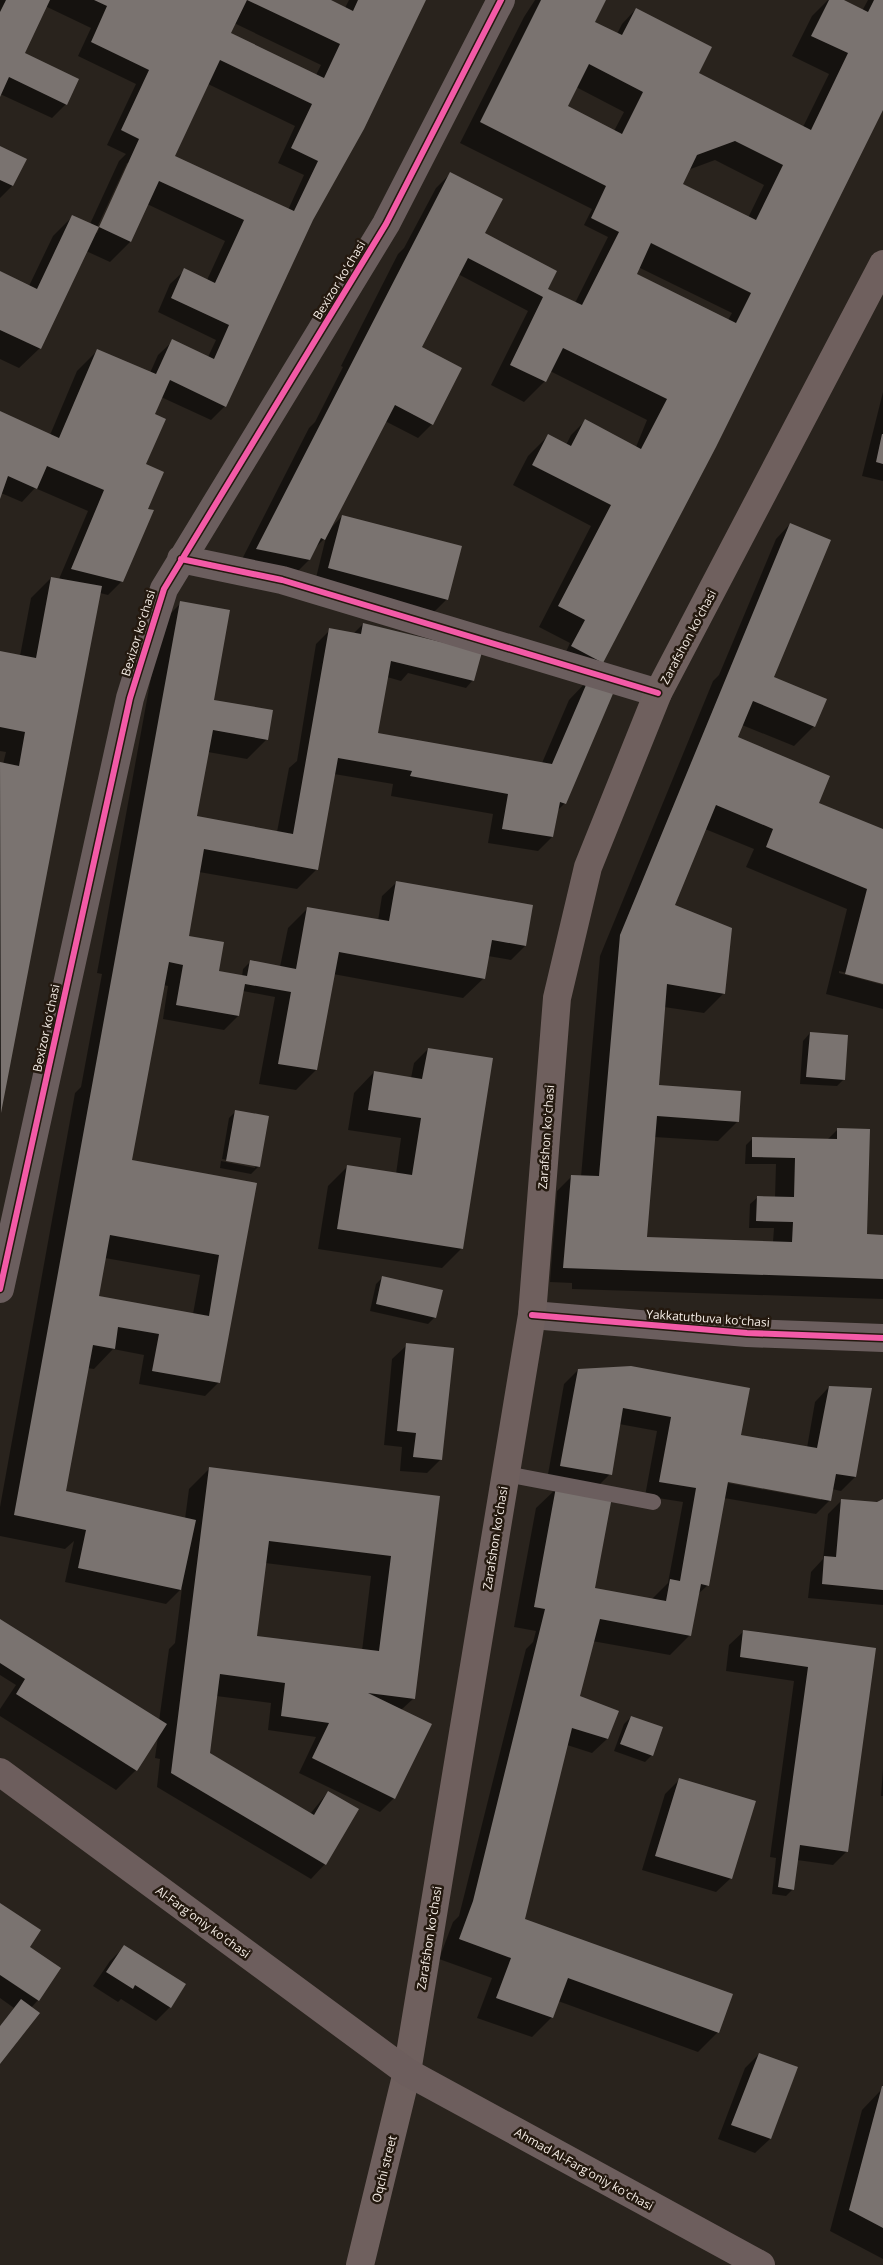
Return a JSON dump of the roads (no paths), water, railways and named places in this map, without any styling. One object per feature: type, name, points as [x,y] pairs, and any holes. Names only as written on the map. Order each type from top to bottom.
[{"type":"main road","name":"Zarafshon koʻchasi","points":[[407,2072],[532,1315],[557,998],[588,867],[658,694],[883,264]]},
{"type":"main road","name":"Al-Fargʻoniy koʻchasi","points":[[0,1772],[407,2072]]},
{"type":"main road","name":"Oqchi street","points":[[360,2265],[407,2072]]},
{"type":"main road","name":"Ahmad Al-Fargʻoniy koʻchasi","points":[[407,2072],[761,2265]]},
{"type":"street","name":"Bexizor koʻchasi","points":[[0,1289],[130,698],[164,589],[386,224],[501,0]]},
{"type":"street","points":[[181,559],[282,580],[658,694]]},
{"type":"street","name":"Yakkatutbuva koʻchasi","points":[[532,1315],[747,1333],[883,1338]]},
{"type":"lane","points":[[506,1474],[653,1502]]}]
